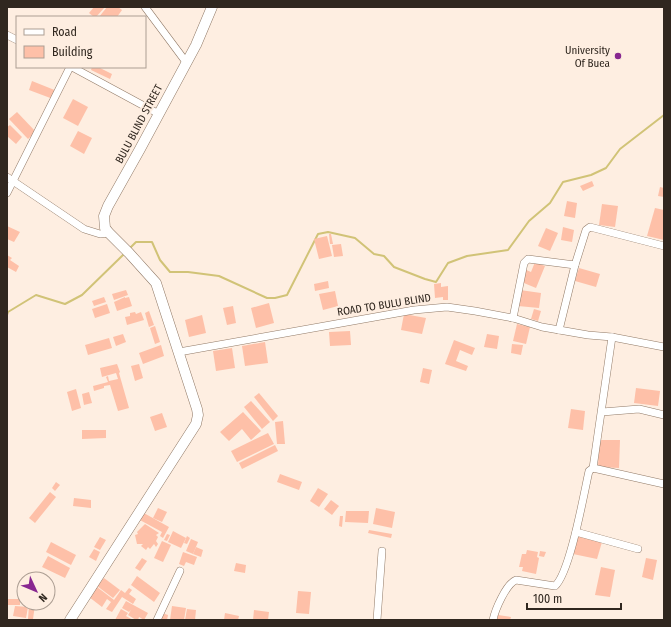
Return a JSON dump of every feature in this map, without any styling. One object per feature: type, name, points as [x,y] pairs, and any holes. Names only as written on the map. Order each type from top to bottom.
[{"type":"street","points":[[145,7],[186,62]]},
{"type":"street","name":"BULU BLIND STREET","points":[[109,233],[105,228],[104,216],[108,206],[196,45],[212,7]]},
{"type":"street","points":[[7,35],[16,40]]},
{"type":"street","points":[[7,193],[14,182],[71,68]]},
{"type":"street","points":[[73,68],[159,114]]},
{"type":"street","points":[[7,177],[84,229],[100,234],[109,233],[156,284],[198,415],[195,428],[70,620]]},
{"type":"street","points":[[559,330],[575,265],[586,230],[590,227],[664,246]]},
{"type":"street","points":[[513,318],[524,263],[526,260],[575,265]]},
{"type":"street","name":"ROAD TO BULU BLIND","points":[[179,352],[391,314],[430,308],[451,307],[513,318],[538,326],[559,330],[612,337],[664,347]]},
{"type":"street","points":[[493,620],[494,612],[509,585],[513,581],[516,580],[555,586],[561,580],[576,532],[589,471],[593,468],[612,337]]},
{"type":"street","points":[[602,412],[639,409],[664,415]]},
{"type":"street","points":[[593,468],[664,484]]},
{"type":"street","points":[[576,532],[638,549]]},
{"type":"street","points":[[377,620],[382,550]]},
{"type":"street","points":[[157,620],[180,571]]},
{"type":"building","points":[[94,7],[105,7],[97,16],[93,16],[89,13]]},
{"type":"building","points":[[107,7],[118,7],[122,10],[118,16],[100,16]]},
{"type":"building","points":[[92,68],[100,68],[112,74],[110,79],[91,70]]},
{"type":"building","points":[[32,81],[57,91],[53,99],[29,90]]},
{"type":"building","points":[[73,99],[88,107],[78,126],[63,118]]},
{"type":"building","points":[[17,112],[36,132],[28,139],[9,119]]},
{"type":"building","points":[[10,125],[22,137],[16,144],[7,136],[7,127]]},
{"type":"building","points":[[78,131],[92,138],[84,154],[70,146]]},
{"type":"building","points":[[592,181],[594,186],[583,191],[580,186]]},
{"type":"building","points":[[660,187],[664,188],[664,197],[658,196]]},
{"type":"building","points":[[567,201],[577,203],[575,218],[564,216]]},
{"type":"building","points":[[602,204],[618,206],[615,227],[599,225]]},
{"type":"building","points":[[655,208],[664,210],[664,240],[647,236]]},
{"type":"building","points":[[7,226],[20,232],[14,242],[7,239]]},
{"type":"building","points":[[563,227],[574,230],[572,242],[561,240]]},
{"type":"building","points":[[546,228],[558,233],[550,251],[538,246]]},
{"type":"building","points":[[329,234],[331,234],[333,244],[330,244]]},
{"type":"building","points":[[327,236],[332,256],[319,259],[314,239]]},
{"type":"building","points":[[341,244],[343,256],[334,257],[332,245]]},
{"type":"building","points":[[7,255],[12,258],[10,260],[19,266],[16,272],[7,267]]},
{"type":"building","points":[[535,262],[545,266],[536,288],[519,281],[524,269],[531,272]]},
{"type":"building","points":[[579,268],[600,274],[596,287],[575,281]]},
{"type":"building","points":[[328,281],[329,288],[315,291],[314,284]]},
{"type":"building","points":[[441,283],[441,287],[448,286],[448,300],[443,300],[443,297],[435,298],[434,284]]},
{"type":"building","points":[[126,290],[128,295],[114,300],[112,294]]},
{"type":"building","points":[[520,290],[541,293],[539,308],[518,306]]},
{"type":"building","points":[[335,291],[338,306],[323,310],[319,294]]},
{"type":"building","points":[[104,297],[106,302],[94,306],[92,301]]},
{"type":"building","points":[[125,297],[129,297],[132,306],[117,311],[114,302]]},
{"type":"building","points":[[269,303],[274,323],[256,328],[251,308]]},
{"type":"building","points":[[107,304],[110,313],[95,318],[92,309]]},
{"type":"building","points":[[233,306],[236,323],[227,325],[223,308]]},
{"type":"building","points":[[534,309],[541,311],[538,321],[531,319]]},
{"type":"building","points":[[149,311],[154,325],[149,327],[145,313]]},
{"type":"building","points":[[135,312],[136,314],[141,312],[144,320],[127,325],[125,317],[130,316],[130,313]]},
{"type":"building","points":[[404,314],[426,318],[422,334],[401,330]]},
{"type":"building","points":[[202,315],[206,333],[189,337],[185,320]]},
{"type":"building","points":[[517,324],[530,327],[526,344],[513,341]]},
{"type":"building","points":[[155,326],[160,342],[155,344],[150,328]]},
{"type":"building","points":[[350,331],[351,345],[330,346],[329,332]]},
{"type":"building","points":[[123,334],[126,342],[116,346],[113,337]]},
{"type":"building","points":[[487,334],[499,336],[497,349],[484,347]]},
{"type":"building","points":[[109,338],[112,348],[88,355],[85,345]]},
{"type":"building","points":[[454,340],[475,348],[472,355],[460,350],[456,361],[468,366],[466,371],[445,364]]},
{"type":"building","points":[[265,342],[268,363],[245,366],[242,346]]},
{"type":"building","points":[[512,344],[523,345],[521,355],[511,353]]},
{"type":"building","points":[[161,345],[164,356],[143,364],[139,353]]},
{"type":"building","points":[[232,348],[235,368],[216,371],[213,351]]},
{"type":"building","points":[[117,364],[129,408],[118,411],[110,385],[94,391],[93,386],[108,382],[106,377],[108,376],[109,381],[118,379],[116,373],[102,377],[100,368]]},
{"type":"building","points":[[139,364],[143,378],[135,381],[131,366]]},
{"type":"building","points":[[423,368],[432,370],[429,384],[420,382]]},
{"type":"building","points":[[636,388],[660,391],[658,406],[634,403]]},
{"type":"building","points":[[76,389],[81,408],[72,411],[67,392]]},
{"type":"building","points":[[89,392],[92,403],[84,405],[82,394]]},
{"type":"building","points":[[259,393],[278,416],[273,421],[254,397]]},
{"type":"building","points":[[251,401],[270,422],[262,429],[244,407]]},
{"type":"building","points":[[571,409],[585,411],[583,430],[568,428]]},
{"type":"building","points":[[243,412],[261,431],[251,440],[242,429],[229,441],[220,432]]},
{"type":"building","points":[[162,413],[167,427],[155,431],[150,417]]},
{"type":"building","points":[[283,421],[285,444],[277,444],[275,422]]},
{"type":"building","points":[[82,430],[106,430],[106,438],[82,439]]},
{"type":"building","points":[[268,433],[274,444],[237,462],[231,451]]},
{"type":"building","points":[[599,440],[620,440],[619,468],[598,467]]},
{"type":"building","points":[[275,445],[278,451],[242,469],[239,463]]},
{"type":"building","points":[[280,474],[302,482],[299,490],[277,482]]},
{"type":"building","points":[[56,482],[60,485],[55,491],[52,488]]},
{"type":"building","points":[[318,488],[328,494],[319,507],[310,501]]},
{"type":"building","points":[[50,492],[56,497],[35,523],[29,518]]},
{"type":"building","points":[[74,498],[91,500],[91,508],[73,506]]},
{"type":"building","points":[[331,500],[339,506],[332,515],[324,509]]},
{"type":"building","points":[[158,508],[167,512],[162,522],[153,518]]},
{"type":"building","points":[[376,508],[395,512],[392,528],[373,524]]},
{"type":"building","points":[[346,511],[369,511],[368,523],[345,522]]},
{"type":"building","points":[[142,512],[169,527],[163,538],[160,536],[162,532],[138,519]]},
{"type":"building","points":[[340,516],[343,516],[342,527],[339,526]]},
{"type":"building","points":[[145,524],[159,533],[156,535],[158,537],[156,541],[158,544],[156,547],[154,544],[150,549],[148,547],[146,550],[141,546],[143,544],[137,544],[135,535],[138,534],[137,532]]},
{"type":"building","points":[[369,530],[392,534],[391,538],[368,533]]},
{"type":"building","points":[[173,531],[186,538],[181,548],[168,542]]},
{"type":"building","points":[[167,534],[170,535],[167,541],[164,540]]},
{"type":"building","points":[[187,536],[190,538],[187,544],[184,543]]},
{"type":"building","points":[[577,536],[602,542],[597,559],[573,554]]},
{"type":"building","points":[[100,537],[106,540],[100,550],[94,547]]},
{"type":"building","points":[[191,539],[198,542],[193,554],[186,551]]},
{"type":"building","points":[[162,541],[171,545],[163,562],[154,558]]},
{"type":"building","points":[[51,542],[76,555],[71,565],[46,552]]},
{"type":"building","points":[[196,547],[203,550],[201,557],[193,554]]},
{"type":"building","points":[[94,549],[100,552],[96,561],[89,557]]},
{"type":"building","points":[[527,550],[538,552],[537,557],[539,558],[536,574],[522,571],[523,567],[519,567],[522,554],[526,554]]},
{"type":"building","points":[[540,551],[546,552],[544,557],[539,556]]},
{"type":"building","points":[[183,552],[197,557],[194,565],[186,562],[184,566],[179,564]]},
{"type":"building","points":[[48,556],[70,568],[65,578],[56,574],[56,571],[50,571],[42,567]]},
{"type":"building","points":[[142,558],[147,561],[140,571],[135,568]]},
{"type":"building","points":[[646,558],[657,560],[653,580],[642,577]]},
{"type":"building","points":[[236,563],[246,565],[245,573],[234,571]]},
{"type":"building","points":[[601,567],[615,570],[610,597],[595,595]]},
{"type":"building","points":[[137,576],[160,593],[154,602],[131,585]]},
{"type":"building","points":[[104,578],[120,590],[113,598],[97,586]]},
{"type":"building","points":[[97,587],[114,600],[121,590],[125,593],[129,588],[132,590],[129,594],[136,599],[133,604],[122,597],[112,612],[106,609],[111,602],[107,599],[102,607],[89,597]]},
{"type":"building","points":[[298,591],[311,592],[309,614],[296,613]]},
{"type":"building","points":[[7,599],[16,599],[16,605],[7,605]]},
{"type":"building","points":[[126,601],[148,613],[144,620],[139,617],[138,620],[136,620],[128,615],[131,610],[129,612],[122,608]]},
{"type":"building","points":[[15,606],[16,611],[27,611],[26,618],[13,616]]},
{"type":"building","points":[[172,606],[186,608],[184,620],[170,620]]},
{"type":"building","points":[[121,609],[128,613],[126,616],[133,620],[115,620]]},
{"type":"building","points":[[187,609],[196,610],[195,620],[185,620]]},
{"type":"building","points":[[254,610],[269,612],[268,620],[253,620]]},
{"type":"building","points":[[29,611],[34,611],[33,619],[28,619]]},
{"type":"building","points":[[159,612],[168,615],[167,620],[156,620]]},
{"type":"building","points":[[225,613],[239,616],[238,620],[224,620]]},
{"type":"building","points":[[498,615],[511,617],[510,620],[497,620]]},
{"type":"waterway","points":[[129,249],[136,242],[152,242],[160,260],[170,272],[188,272],[219,276],[267,298],[275,298],[287,295],[318,234],[328,232],[355,238],[374,254],[384,256],[394,267],[436,282],[448,263],[467,256],[508,250],[529,221],[550,203],[563,182],[591,175],[606,168],[620,149],[664,115]]},
{"type":"waterway","points":[[7,315],[8,312],[36,295],[65,304],[82,295],[124,254]]},
{"type":"place","name":"University Of Buea","points":[[618,56]]}]
